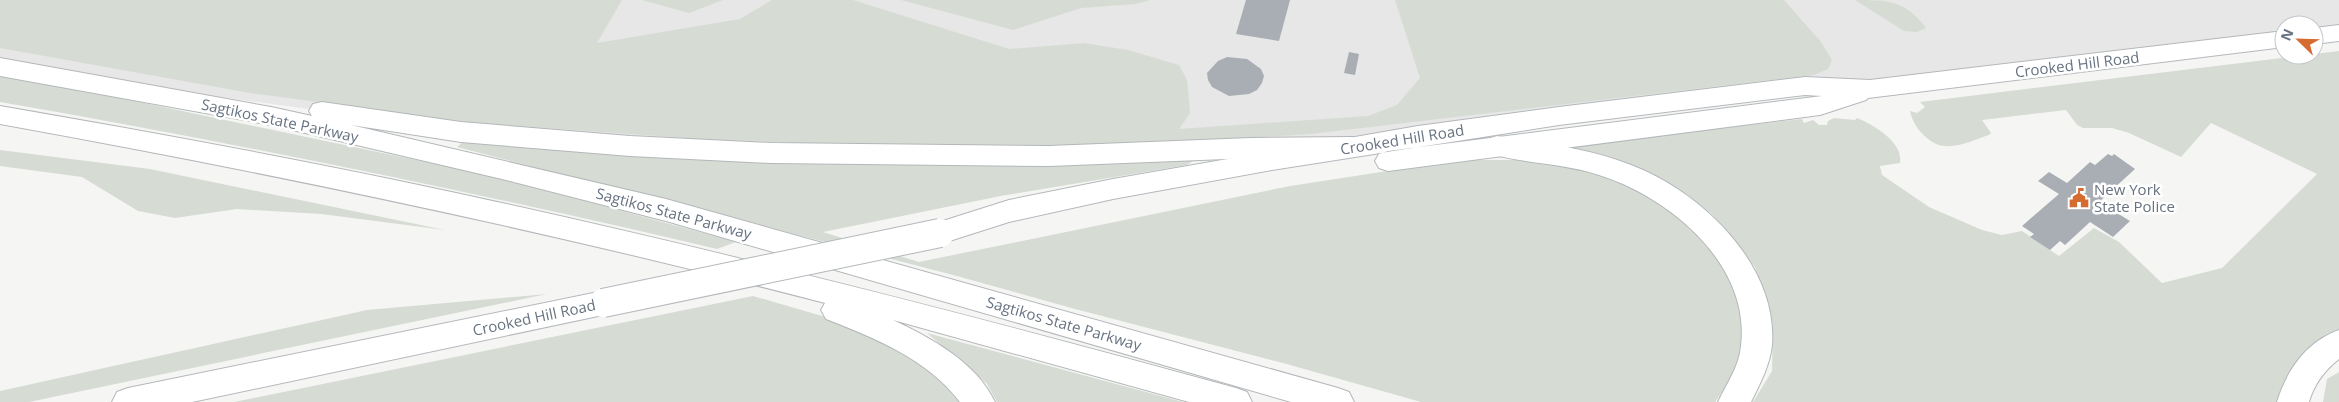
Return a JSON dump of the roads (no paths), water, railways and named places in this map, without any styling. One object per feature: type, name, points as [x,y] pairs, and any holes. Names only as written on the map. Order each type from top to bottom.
[{"type":"main road","points":[[2324,35],[2339,33]]},
{"type":"main road","name":"Crooked Hill Road","points":[[940,233],[1009,211],[1206,172],[1352,147],[1559,116],[1805,86],[1870,89],[2274,40]]},
{"type":"main road","name":"Sagtikos State Parkway","points":[[0,67],[271,116],[502,169],[666,210],[929,283],[1338,402]]},
{"type":"main road","name":"Crooked Hill Road","points":[[128,402],[940,233],[1052,217],[1196,191],[1424,155],[1820,106],[1870,89]]},
{"type":"main road","points":[[135,91],[255,101],[461,132],[630,146],[715,150],[856,155],[1049,156],[1251,148],[1352,147]]},
{"type":"main road","name":"Sagtikos State Parkway","points":[[0,116],[415,195],[713,264],[1102,363],[1236,402]]},
{"type":"main road","points":[[0,120],[50,124]]},
{"type":"main road","points":[[1497,146],[1579,160],[1637,178],[1676,201],[1713,234],[1728,252],[1741,274],[1750,295],[1756,318],[1757,340],[1753,362],[1745,384],[1734,402]]},
{"type":"main road","points":[[713,264],[870,322],[911,342],[946,365],[979,402]]},
{"type":"main road","points":[[2293,402],[2296,390],[2306,372],[2319,357],[2339,343]]},
{"type":"place","name":"New York State Police","points":[[2079,198]]}]
